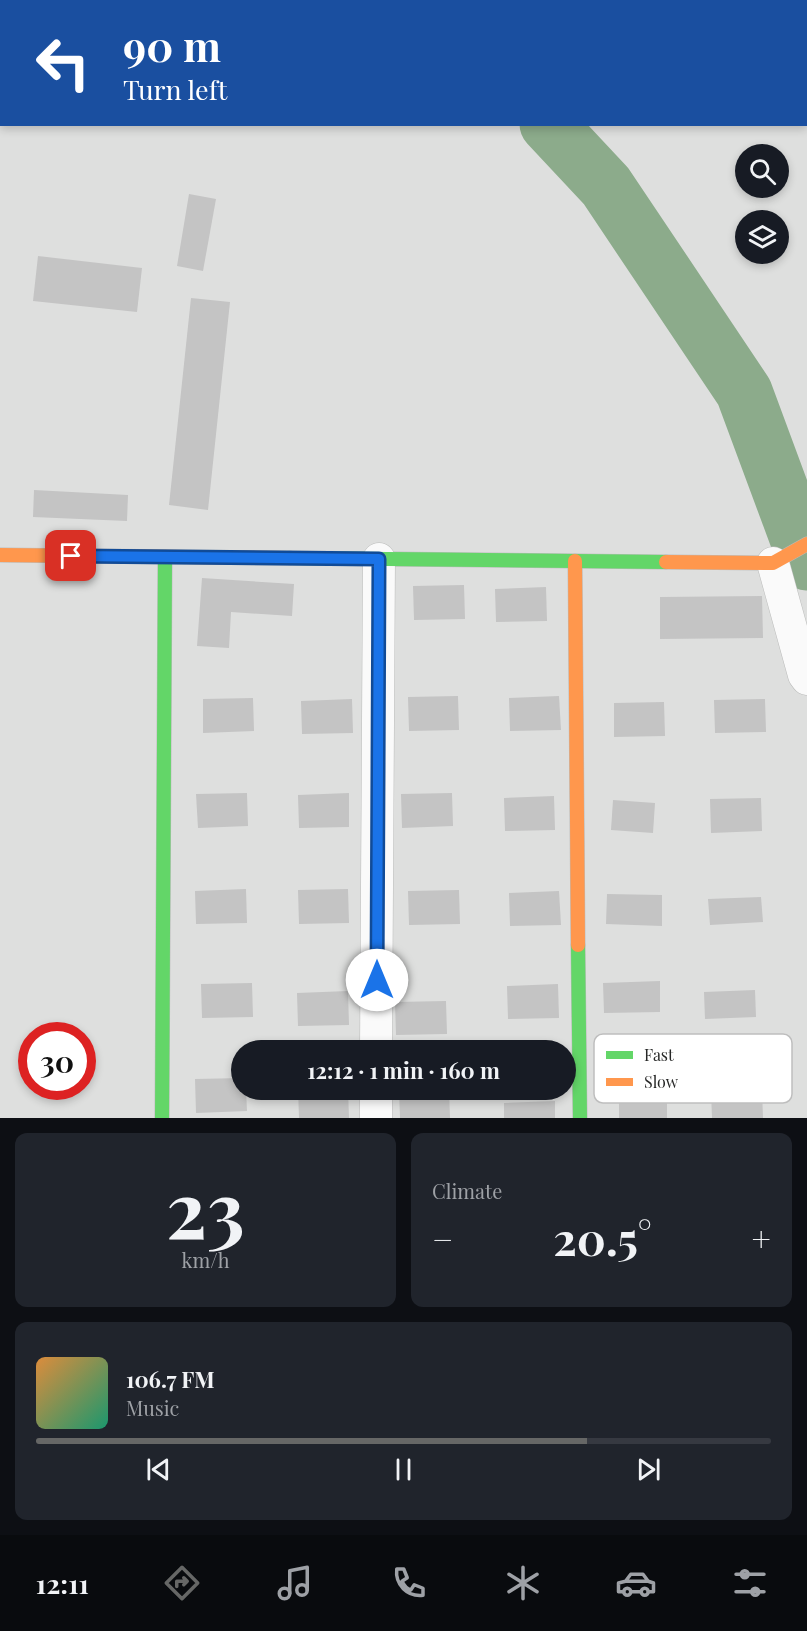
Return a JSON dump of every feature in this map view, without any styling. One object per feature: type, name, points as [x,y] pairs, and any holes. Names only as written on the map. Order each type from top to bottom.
[{"type":"street","points":[[0,555],[575,561],[781,558],[807,544]]},
{"type":"street","points":[[162,1118],[165,557]]},
{"type":"street","points":[[781,558],[804,675],[807,679]]},
{"type":"street","points":[[376,1040],[379,559]]},
{"type":"street","points":[[575,561],[580,1118]]},
{"type":"street","points":[[376,1100],[376,1118]]},
{"type":"building","points":[[189,194],[216,199],[203,271],[177,266]]},
{"type":"building","points":[[38,256],[142,268],[137,312],[33,301]]},
{"type":"building","points":[[191,298],[230,302],[208,510],[169,505]]},
{"type":"building","points":[[34,490],[128,495],[127,521],[33,517]]},
{"type":"building","points":[[202,578],[294,584],[292,616],[231,612],[229,648],[197,646]]},
{"type":"building","points":[[464,585],[465,619],[414,620],[413,586]]},
{"type":"building","points":[[546,587],[547,621],[496,622],[495,589]]},
{"type":"building","points":[[762,596],[763,638],[660,639],[660,597]]},
{"type":"building","points":[[458,696],[459,730],[409,731],[408,697]]},
{"type":"building","points":[[559,696],[561,730],[510,731],[509,698]]},
{"type":"building","points":[[253,698],[254,731],[203,733],[203,699]]},
{"type":"building","points":[[352,699],[353,733],[302,734],[301,701]]},
{"type":"building","points":[[765,699],[766,732],[715,733],[714,700]]},
{"type":"building","points":[[664,702],[665,736],[614,737],[614,703]]},
{"type":"building","points":[[247,793],[248,826],[198,828],[196,794]]},
{"type":"building","points":[[349,793],[349,827],[299,828],[298,795]]},
{"type":"building","points":[[452,793],[453,826],[402,828],[401,794]]},
{"type":"building","points":[[554,796],[555,830],[505,831],[504,798]]},
{"type":"building","points":[[761,798],[762,831],[711,833],[710,799]]},
{"type":"building","points":[[613,800],[655,803],[653,833],[611,830]]},
{"type":"building","points":[[246,889],[247,923],[196,924],[195,891]]},
{"type":"building","points":[[348,889],[349,923],[299,924],[298,890]]},
{"type":"building","points":[[459,890],[460,924],[409,925],[408,891]]},
{"type":"building","points":[[559,891],[561,925],[510,926],[509,893]]},
{"type":"building","points":[[607,894],[662,895],[662,926],[606,924]]},
{"type":"building","points":[[761,897],[763,922],[710,925],[708,899]]},
{"type":"building","points":[[660,981],[660,1012],[604,1013],[603,983]]},
{"type":"building","points":[[252,983],[253,1017],[202,1018],[201,984]]},
{"type":"building","points":[[558,984],[559,1018],[508,1019],[507,986]]},
{"type":"building","points":[[755,990],[756,1017],[705,1019],[704,992]]},
{"type":"building","points":[[348,991],[349,1025],[298,1026],[297,993]]},
{"type":"building","points":[[446,1001],[447,1034],[396,1035],[395,1002]]},
{"type":"building","points":[[231,1078],[231,1100],[246,1100],[247,1111],[196,1113],[195,1079]]},
{"type":"building","points":[[298,1100],[348,1100],[349,1118],[299,1118]]},
{"type":"building","points":[[399,1100],[449,1100],[450,1118],[400,1118]]},
{"type":"building","points":[[555,1101],[555,1118],[504,1118],[504,1103]]},
{"type":"building","points":[[619,1103],[667,1103],[667,1118],[619,1118]]},
{"type":"building","points":[[711,1103],[762,1103],[763,1118],[712,1118]]},
{"type":"waterway","points":[[550,126],[606,186],[744,392],[807,562]]},
{"type":"traffic: fast","points":[[162,1118],[165,557]]},
{"type":"traffic: fast","points":[[290,558],[666,562]]},
{"type":"traffic: fast","points":[[578,945],[580,1118]]},
{"type":"traffic: slow","points":[[666,562],[773,563],[807,544]]},
{"type":"traffic: slow","points":[[0,555],[290,558]]},
{"type":"traffic: slow","points":[[575,561],[578,945]]},
{"type":"route","points":[[71,556],[379,559],[377,980]]}]
